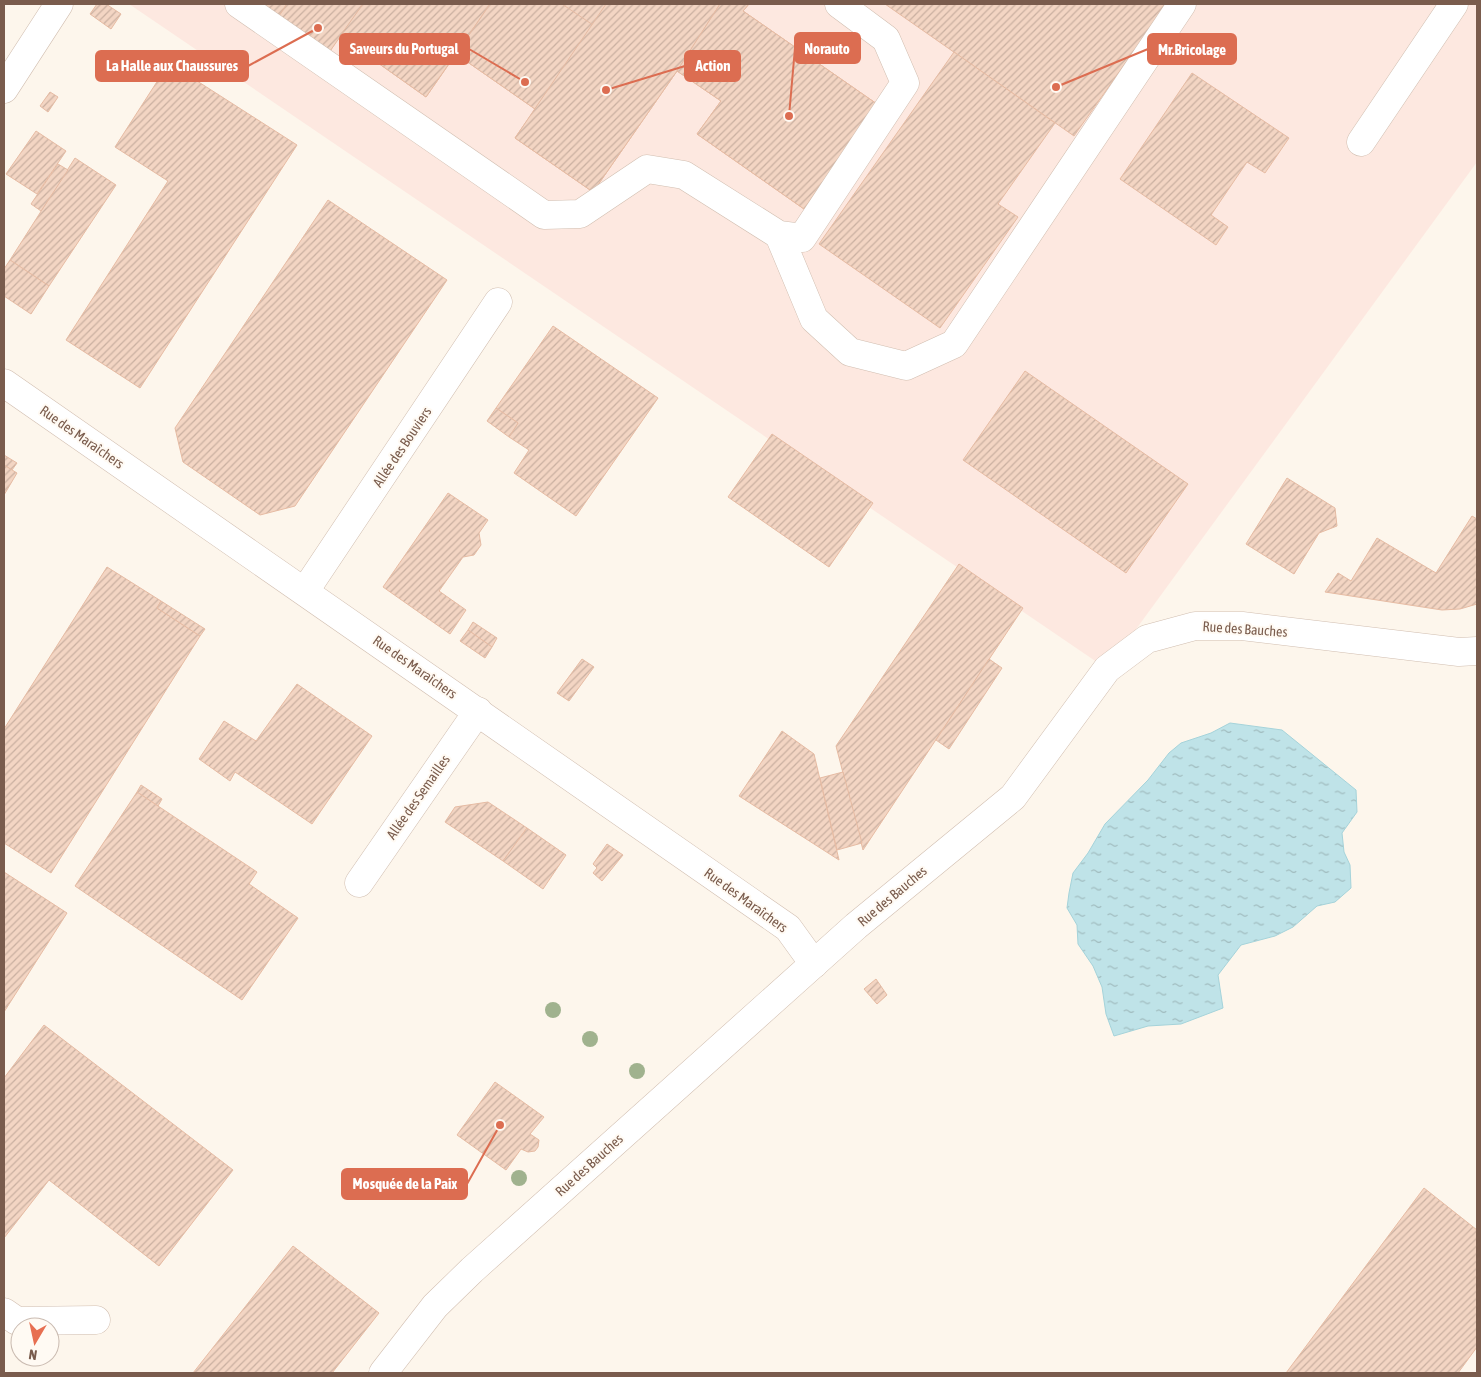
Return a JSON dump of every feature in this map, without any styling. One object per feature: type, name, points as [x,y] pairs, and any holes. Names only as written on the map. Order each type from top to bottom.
[{"type":"street","points":[[4,89],[59,4]]},
{"type":"street","points":[[239,4],[544,215],[580,214],[647,169],[684,175],[779,236],[802,238],[905,83],[886,39],[839,4]]},
{"type":"street","points":[[779,236],[814,320],[850,352],[906,366],[954,344],[1182,4]]},
{"type":"street","points":[[1361,142],[1454,4]]},
{"type":"street","name":"Allée des Bouviers","points":[[305,591],[498,302]]},
{"type":"street","name":"Rue des Maraîchers","points":[[4,383],[788,928],[814,964]]},
{"type":"street","name":"Rue des Bauches","points":[[383,1373],[435,1306],[472,1270],[856,926],[1012,798],[1107,669],[1147,638],[1195,626],[1242,626],[1459,652],[1477,651]]},
{"type":"street","name":"Allée des Semailles","points":[[359,883],[478,711]]},
{"type":"street","points":[[4,1312],[17,1321],[96,1320]]},
{"type":"shaded area","points":[[129,4],[1477,4],[1477,162],[1107,669]]},
{"type":"water","points":[[1230,723],[1282,730],[1356,790],[1357,812],[1342,833],[1344,852],[1350,865],[1351,888],[1335,902],[1317,906],[1293,927],[1275,936],[1241,945],[1218,975],[1223,1008],[1181,1024],[1148,1026],[1114,1036],[1106,1014],[1102,987],[1093,966],[1078,944],[1077,925],[1067,908],[1073,873],[1088,853],[1105,824],[1148,780],[1169,753],[1181,743],[1211,733]]},
{"type":"building","points":[[97,4],[106,4],[121,14],[111,29],[90,14]]},
{"type":"building","points":[[256,4],[749,4],[743,11],[877,104],[804,209],[697,134],[721,101],[677,71],[593,192],[515,138],[535,109],[456,54],[426,97],[340,36],[328,54]]},
{"type":"building","points":[[256,4],[287,4],[277,19]]},
{"type":"building","points":[[287,4],[363,4],[328,54],[277,19]]},
{"type":"building","points":[[363,4],[490,4],[426,97],[340,36]]},
{"type":"building","points":[[490,4],[562,4],[593,25],[535,109],[456,54]]},
{"type":"building","points":[[606,4],[720,4],[677,71],[593,192],[515,138]]},
{"type":"building","points":[[720,4],[749,4],[743,11],[877,104],[804,209],[697,134],[721,101],[677,71]]},
{"type":"building","points":[[885,4],[1167,4],[1074,136]]},
{"type":"building","points":[[954,52],[1055,123],[998,204],[1018,217],[940,328],[819,244]]},
{"type":"building","points":[[169,63],[297,145],[140,388],[66,340],[168,181],[115,147]]},
{"type":"building","points":[[1192,73],[1289,138],[1265,173],[1247,162],[1211,215],[1228,227],[1216,245],[1120,179]]},
{"type":"building","points":[[50,92],[58,97],[48,112],[40,106]]},
{"type":"building","points":[[36,131],[66,151],[37,194],[6,174]]},
{"type":"building","points":[[75,158],[116,185],[49,286],[10,260]]},
{"type":"building","points":[[58,164],[68,170],[41,211],[31,204]]},
{"type":"building","points":[[328,200],[447,280],[295,506],[260,515],[183,462],[175,428]]},
{"type":"building","points":[[10,260],[49,286],[31,314],[4,296],[4,269]]},
{"type":"building","points":[[553,326],[658,398],[576,516],[514,473],[529,450],[509,437],[518,423],[496,408]]},
{"type":"building","points":[[1025,371],[1188,484],[1126,573],[963,460]]},
{"type":"building","points":[[496,408],[518,423],[509,437],[487,421]]},
{"type":"building","points":[[772,434],[873,503],[829,567],[728,497]]},
{"type":"building","points":[[4,455],[17,463],[12,470],[4,465]]},
{"type":"building","points":[[4,465],[17,473],[4,495]]},
{"type":"building","points":[[1287,478],[1335,508],[1337,526],[1319,533],[1294,574],[1246,544]]},
{"type":"building","points":[[448,493],[488,520],[479,533],[481,545],[474,555],[463,557],[439,591],[466,610],[450,634],[383,587]]},
{"type":"building","points":[[1472,516],[1477,519],[1477,604],[1460,609],[1442,610],[1325,592],[1338,573],[1351,581],[1377,538],[1436,573]]},
{"type":"building","points":[[959,564],[1023,608],[863,850],[836,746]]},
{"type":"building","points":[[107,567],[161,601],[157,608],[200,636],[51,873],[4,843],[4,729]]},
{"type":"building","points":[[161,601],[205,629],[200,636],[157,608]]},
{"type":"building","points":[[473,622],[497,638],[492,647],[468,630]]},
{"type":"building","points":[[468,630],[492,647],[485,658],[460,641]]},
{"type":"building","points":[[582,659],[594,667],[569,701],[557,693]]},
{"type":"building","points":[[989,659],[1002,668],[949,749],[936,740]]},
{"type":"building","points":[[297,684],[372,736],[312,824],[235,772],[230,781],[199,759],[224,721],[256,741]]},
{"type":"building","points":[[782,731],[814,754],[839,860],[739,796]]},
{"type":"building","points":[[843,772],[862,843],[837,850],[820,778]]},
{"type":"building","points":[[141,785],[162,799],[158,806],[137,792]]},
{"type":"building","points":[[137,792],[257,872],[249,884],[298,918],[242,1000],[75,886]]},
{"type":"building","points":[[488,802],[527,828],[503,861],[445,822],[455,807]]},
{"type":"building","points":[[527,828],[566,855],[543,889],[503,861]]},
{"type":"building","points":[[607,844],[623,855],[602,881],[593,873],[597,868],[593,864]]},
{"type":"building","points":[[4,872],[67,913],[4,1012]]},
{"type":"building","points":[[876,979],[887,995],[877,1004],[864,989]]},
{"type":"building","points":[[44,1025],[233,1170],[159,1266],[49,1180],[4,1238],[4,1078]]},
{"type":"building","points":[[495,1082],[544,1117],[530,1134],[539,1140],[538,1147],[535,1151],[528,1152],[521,1149],[506,1170],[457,1135]]},
{"type":"building","points":[[1424,1188],[1477,1230],[1477,1347],[1458,1373],[1286,1373]]},
{"type":"building","points":[[293,1246],[379,1313],[332,1373],[193,1373]]},
{"type":"place","name":"La Halle aux Chaussures","points":[[318,28]]},
{"type":"place","name":"Saveurs du Portugal","points":[[525,82]]},
{"type":"place","name":"Mr.Bricolage","points":[[1056,87]]},
{"type":"place","name":"Action","points":[[606,90]]},
{"type":"place","name":"Norauto","points":[[789,116]]},
{"type":"place","name":"Mosquée de la Paix","points":[[500,1125]]}]
